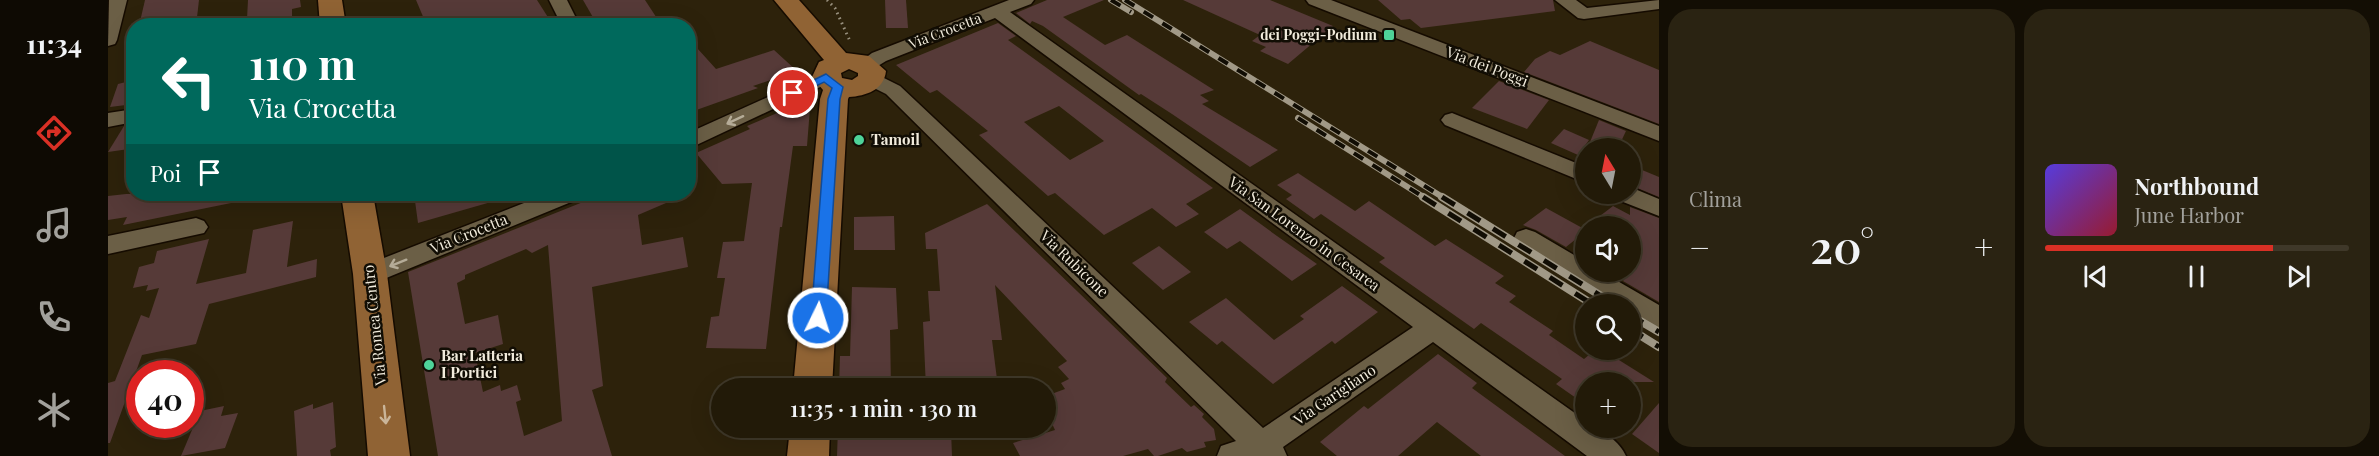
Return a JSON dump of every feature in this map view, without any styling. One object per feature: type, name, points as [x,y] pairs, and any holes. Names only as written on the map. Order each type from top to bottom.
[{"type":"street","points":[[108,40],[118,0]]},
{"type":"street","points":[[330,0],[332,18]]},
{"type":"street","points":[[558,0],[567,18]]},
{"type":"street","name":"Via Rubicone","points":[[786,0],[849,69],[893,90],[1266,451]]},
{"type":"street","name":"Via Crocetta","points":[[696,138],[849,69],[1025,0]]},
{"type":"street","name":"Via dei Poggi","points":[[1315,0],[1659,134]]},
{"type":"street","points":[[1564,0],[1584,14],[1659,4]]},
{"type":"street","name":"Via San Lorenzo in Cesarea","points":[[997,12],[1611,456]]},
{"type":"street","points":[[814,378],[834,99],[849,69]]},
{"type":"street","points":[[108,120],[126,117]]},
{"type":"street","points":[[1452,120],[1575,171]]},
{"type":"street","points":[[1641,200],[1659,208]]},
{"type":"street","name":"Via Romea Centro","points":[[358,201],[370,274],[389,456]]},
{"type":"street","name":"Via Crocetta","points":[[370,274],[551,201]]},
{"type":"street","points":[[108,245],[196,227]]},
{"type":"street","points":[[1526,238],[1659,318]]},
{"type":"street","name":"Via Garigliano","points":[[1232,456],[1266,451],[1434,327]]},
{"type":"street","points":[[808,456],[809,438]]},
{"type":"path","points":[[827,0],[835,8],[849,69]]},
{"type":"building","points":[[145,0],[199,0],[197,18],[141,18]]},
{"type":"building","points":[[248,0],[300,0],[301,7],[292,9],[292,18],[261,18],[261,16],[247,18]]},
{"type":"building","points":[[416,0],[537,0],[548,18],[424,18]]},
{"type":"building","points":[[583,0],[645,0],[657,18],[593,18]]},
{"type":"building","points":[[885,0],[906,0],[908,28],[886,28]]},
{"type":"building","points":[[1047,0],[1104,0],[1063,17],[1105,45],[1127,35],[1214,90],[1200,95],[1209,101],[1202,104],[1278,150],[1250,167],[1172,114],[1141,94],[1139,95],[1043,26],[1032,21],[1030,24],[1016,13]]},
{"type":"building","points":[[1183,0],[1270,0],[1333,26],[1288,64],[1260,51],[1266,47],[1252,41],[1260,35]]},
{"type":"building","points":[[1378,0],[1553,0],[1555,11],[1421,28],[1410,19],[1401,20]]},
{"type":"building","points":[[998,23],[1016,36],[1008,40],[1213,188],[1186,204],[1199,214],[1176,227],[1152,208],[1104,235],[1055,193],[1048,196],[979,135],[988,131],[937,90],[930,93],[896,65]],"holes":[[[1059,106],[1104,141],[1070,160],[1024,122]]]},
{"type":"building","points":[[1590,41],[1659,70],[1659,124],[1524,72],[1535,59],[1550,51],[1560,55]]},
{"type":"building","points":[[696,47],[716,69],[774,50],[797,71],[753,86],[758,88],[696,110]]},
{"type":"building","points":[[1499,81],[1549,100],[1527,129],[1472,108]]},
{"type":"building","points":[[126,82],[126,105],[110,107],[118,84]]},
{"type":"building","points":[[798,104],[810,108],[807,146],[793,146],[782,227],[780,227],[766,349],[706,348],[711,317],[719,316],[725,278],[717,278],[723,242],[744,241],[752,183],[722,184],[696,153],[750,129],[747,126]]},
{"type":"building","points":[[1599,120],[1626,131],[1623,138],[1592,138]]},
{"type":"building","points":[[126,126],[126,149],[108,152]]},
{"type":"building","points":[[1564,129],[1584,138],[1575,138],[1575,154],[1551,143]]},
{"type":"building","points":[[1641,170],[1659,177],[1659,197],[1641,190]]},
{"type":"building","points":[[1298,173],[1355,211],[1369,201],[1435,246],[1446,239],[1504,276],[1495,283],[1516,296],[1509,302],[1553,331],[1549,335],[1575,353],[1575,360],[1619,360],[1638,372],[1575,372],[1575,397],[1556,384],[1562,379],[1481,323],[1474,329],[1379,262],[1385,258],[1321,214],[1314,219],[1286,199],[1292,195],[1277,185]]},
{"type":"building","points":[[126,194],[126,201],[236,202],[123,225],[127,217],[108,220],[108,196]]},
{"type":"building","points":[[415,201],[495,201],[418,223]]},
{"type":"building","points":[[586,201],[671,201],[638,215],[642,245],[683,237],[688,267],[592,287],[603,386],[592,390],[612,456],[438,456],[408,272]],"holes":[[[548,245],[562,421],[524,436],[516,402],[521,400],[517,385],[501,391],[500,385],[483,392],[475,353],[503,344],[498,315],[465,324],[457,283],[465,279],[465,275],[526,249],[532,253]]]},
{"type":"building","points":[[987,204],[1167,378],[1165,382],[1191,407],[1194,405],[1204,414],[1202,417],[1214,429],[1216,440],[1204,442],[1206,447],[1187,452],[1182,448],[1158,456],[1154,456],[1148,449],[1123,456],[1020,456],[1013,443],[1029,438],[1056,438],[1056,392],[1065,389],[1061,383],[1069,379],[1058,367],[1067,361],[995,285],[1002,340],[992,340],[997,378],[926,378],[923,322],[930,321],[928,291],[940,291],[937,249],[926,249],[925,233]]},
{"type":"building","points":[[1613,206],[1630,215],[1630,207],[1659,218],[1659,302],[1625,282],[1641,282],[1641,216],[1600,216]]},
{"type":"building","points":[[1546,208],[1575,224],[1575,240],[1566,247],[1523,225]]},
{"type":"building","points":[[1240,209],[1317,264],[1292,281],[1240,241],[1227,249],[1204,232]]},
{"type":"building","points":[[894,216],[895,250],[854,250],[854,217]]},
{"type":"building","points":[[293,221],[287,267],[317,259],[316,277],[209,304],[196,344],[142,355],[140,360],[126,360],[126,399],[110,443],[108,443],[108,383],[115,381],[141,315],[149,318],[159,288],[146,291],[148,285],[133,288],[139,267],[154,263],[157,251],[209,239],[196,284],[246,273],[253,230]]},
{"type":"building","points":[[1159,246],[1191,272],[1163,290],[1132,263]]},
{"type":"building","points":[[1342,286],[1378,312],[1335,344],[1332,341],[1273,384],[1222,341],[1217,345],[1189,322],[1226,298],[1274,340],[1304,319],[1300,316]]},
{"type":"building","points":[[852,287],[896,288],[898,329],[890,330],[891,378],[839,378],[840,356],[850,356]]},
{"type":"building","points":[[1438,354],[1477,383],[1472,388],[1565,456],[1481,456],[1437,422],[1398,456],[1337,456],[1320,442],[1364,406],[1368,409]]},
{"type":"building","points":[[1641,374],[1654,382],[1641,382]]},
{"type":"building","points":[[333,402],[336,447],[330,450],[331,456],[297,456],[294,411],[313,404],[313,409]]},
{"type":"building","points":[[1659,403],[1659,453],[1638,438],[1641,438],[1641,424]]},
{"type":"building","points":[[224,406],[221,416],[238,413],[225,448],[181,456],[189,438],[204,438],[204,410]]},
{"type":"building","points":[[838,438],[951,438],[952,456],[837,456]]},
{"type":"railway","points":[[1111,0],[1131,12]]},
{"type":"railway","points":[[1125,0],[1444,198]]},
{"type":"railway","points":[[1298,118],[1425,198]]},
{"type":"railway","points":[[1423,197],[1576,294]]},
{"type":"railway","points":[[1442,197],[1598,294]]},
{"type":"railway","points":[[1641,321],[1659,332]]},
{"type":"railway","points":[[1641,336],[1659,347]]},
{"type":"place","name":"dei Poggi-Podium","points":[[1389,35]]},
{"type":"place","name":"Tamoil","points":[[859,140]]},
{"type":"place","name":"Bar Latteria I Portici","points":[[429,365]]},
{"type":"route","points":[[793,93],[826,77],[838,87],[834,99],[818,318]]}]
